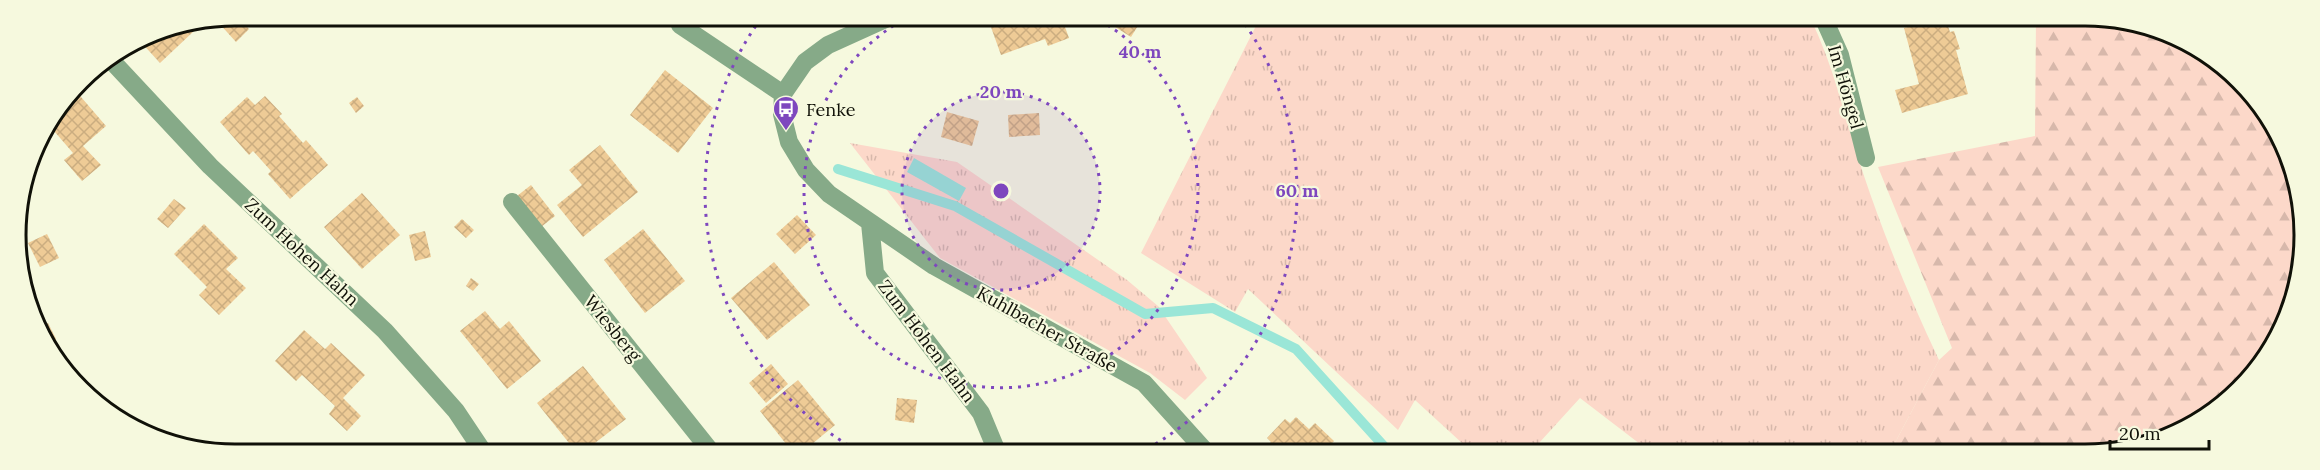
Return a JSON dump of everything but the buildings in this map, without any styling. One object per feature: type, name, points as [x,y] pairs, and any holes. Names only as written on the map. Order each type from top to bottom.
[{"type":"street","points":[[681,26],[783,94],[805,62],[828,45],[870,26]]},
{"type":"street","name":"Im Höngel","points":[[1827,26],[1840,55],[1866,158]]},
{"type":"street","name":"Zum Hohen Hahn","points":[[115,64],[210,166],[385,331],[456,411],[478,444]]},
{"type":"street","name":"Kuhlbacher Straße","points":[[783,94],[782,114],[789,142],[806,170],[829,194],[934,266],[1144,383],[1199,444]]},
{"type":"street","name":"Wiesberg","points":[[512,202],[706,444]]},
{"type":"street","name":"Zum Hohen Hahn","points":[[870,223],[875,273],[981,412],[994,444]]},
{"type":"green space","points":[[1256,26],[1814,26],[1833,74],[1880,220],[1939,360],[1894,444],[1640,444],[1580,398],[1538,444],[1463,444],[1415,400],[1398,430],[1248,289],[1235,312],[1141,253]]},
{"type":"green space","points":[[2036,26],[2112,27],[2152,37],[2190,54],[2223,77],[2251,107],[2273,142],[2287,181],[2293,208],[2293,262],[2283,302],[2273,328],[2243,373],[2213,401],[2178,423],[2152,433],[2099,444],[1894,444],[1939,360],[1952,348],[1878,167],[2035,136]]},
{"type":"green space","points":[[850,143],[957,162],[1127,280],[1158,306],[1207,378],[1185,400],[1150,373],[940,258]]},
{"type":"water","points":[[914,158],[966,188],[959,201],[907,172]]},
{"type":"waterway","points":[[838,169],[955,206],[1145,314],[1213,308],[1296,349],[1382,444]]},
{"type":"place","name":"Fenke","points":[[786,132]]}]
